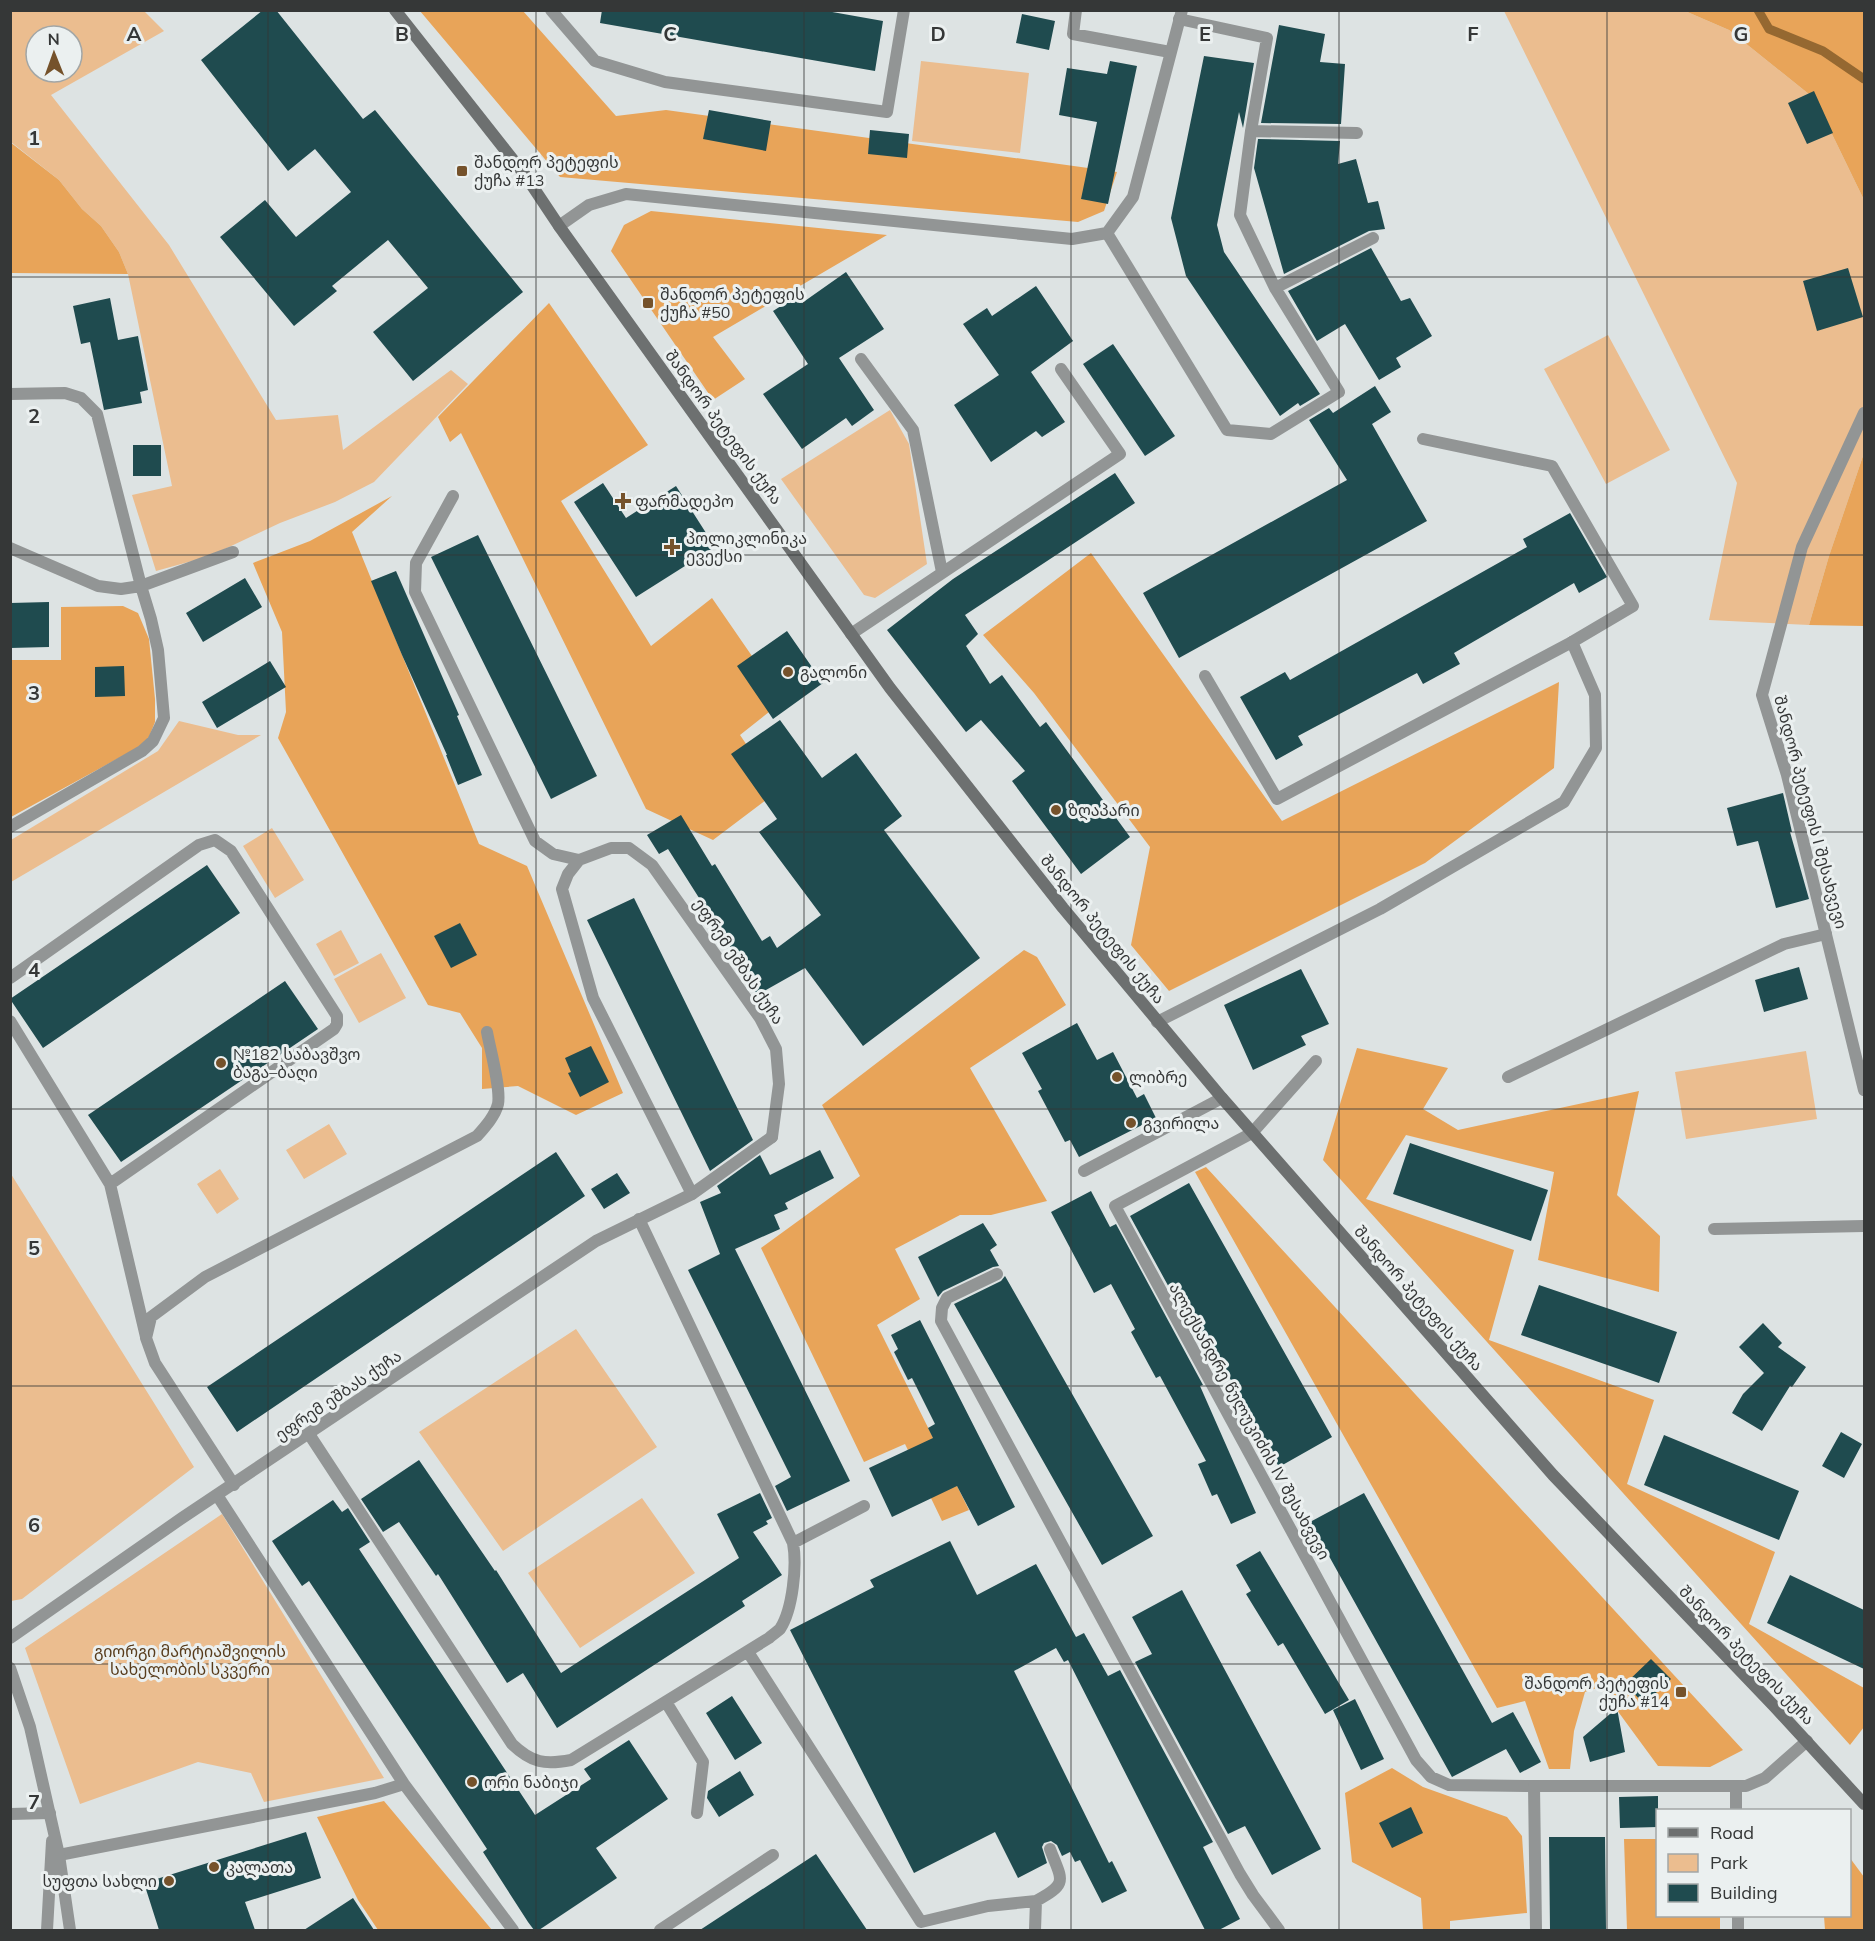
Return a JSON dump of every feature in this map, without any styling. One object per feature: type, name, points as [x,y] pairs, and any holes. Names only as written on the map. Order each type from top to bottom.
[{"type":"main road","name":"შანდორ პეტეფის ქუჩა","points":[[395,10],[525,175],[559,226],[890,688],[1056,899],[1252,1133],[1553,1475],[1864,1803]]},
{"type":"street","points":[[551,10],[595,61],[665,82],[887,112],[904,10]]},
{"type":"street","points":[[1076,10],[1073,34],[1170,52]]},
{"type":"street","points":[[559,226],[589,205],[626,194],[1071,238],[1107,233],[1133,197],[1180,15],[1267,38],[1240,215],[1275,288],[1339,392],[1271,434],[1227,430],[1107,233]]},
{"type":"street","points":[[1251,131],[1357,134]]},
{"type":"street","points":[[1275,288],[1373,238]]},
{"type":"street","points":[[861,359],[913,430],[942,572]]},
{"type":"street","points":[[851,634],[1120,454],[1061,369]]},
{"type":"street","points":[[10,394],[65,393],[81,399],[97,414],[158,650],[164,718],[153,741],[142,751],[10,827]]},
{"type":"street","name":"შანდორ პეტეფის I შესახვევი","points":[[1864,413],[1802,547],[1762,695],[1787,775],[1864,1090]]},
{"type":"street","points":[[1205,676],[1277,799],[1572,642],[1633,606],[1552,466],[1423,439]]},
{"type":"street","points":[[453,496],[416,562],[415,592],[536,841],[553,854],[579,860],[568,874],[562,889],[593,998],[692,1194]]},
{"type":"street","points":[[10,548],[98,586],[121,589],[141,586],[233,552]]},
{"type":"street","points":[[1157,1022],[1380,909],[1564,802],[1596,748],[1595,695],[1572,642]]},
{"type":"street","points":[[10,978],[199,845],[215,840],[231,851],[337,1016],[334,1029],[110,1184]]},
{"type":"street","name":"ეფრემ ეშბას ქუჩა","points":[[10,1638],[217,1495],[596,1241],[692,1194],[772,1137],[779,1084],[776,1049],[760,1018],[652,865],[629,848],[611,849],[579,860]]},
{"type":"street","points":[[1508,1077],[1784,944],[1826,934]]},
{"type":"street","points":[[10,1021],[110,1184],[146,1338],[155,1363],[234,1485]]},
{"type":"street","points":[[146,1338],[151,1317],[205,1277],[477,1136],[489,1123],[498,1104],[487,1032]]},
{"type":"street","name":"ალექსანდრე წულუკიძის IV შესახვევი","points":[[1316,1061],[1252,1133],[1115,1206],[1416,1760],[1431,1777],[1449,1785],[1746,1786],[1765,1779],[1807,1741]]},
{"type":"street","points":[[1084,1171],[1222,1098]]},
{"type":"street","points":[[309,1434],[512,1744],[525,1756],[543,1763],[571,1760],[748,1652],[780,1629],[788,1607],[793,1582],[796,1559],[793,1543],[639,1219]]},
{"type":"street","points":[[1714,1228],[1864,1226]]},
{"type":"street","points":[[997,1274],[947,1298],[942,1308],[941,1321],[1240,1874],[1279,1930]]},
{"type":"street","points":[[217,1495],[404,1784],[513,1930]]},
{"type":"street","points":[[793,1543],[864,1506]]},
{"type":"street","points":[[748,1652],[923,1926],[988,1905],[1036,1901],[1056,1890],[1061,1876],[1050,1850]]},
{"type":"street","points":[[10,1668],[30,1727],[50,1813],[70,1930]]},
{"type":"street","points":[[666,1702],[703,1762],[697,1814]]},
{"type":"street","points":[[59,1855],[375,1793],[404,1784]]},
{"type":"street","points":[[1534,1786],[1536,1930]]},
{"type":"street","points":[[1736,1786],[1736,1809]]},
{"type":"street","points":[[10,1814],[50,1813]]},
{"type":"street","points":[[46,1930],[49,1916],[52,1828]]},
{"type":"street","points":[[660,1930],[773,1855]]},
{"type":"street","points":[[1035,1930],[1036,1901]]},
{"type":"green space","points":[[10,11],[144,11],[164,31],[84,76],[84,24],[24,24],[24,84],[70,84],[51,95],[169,245],[276,420],[338,415],[343,450],[451,370],[468,384],[374,482],[335,502],[280,523],[210,556],[156,571],[132,495],[172,486],[128,274],[119,252],[101,226],[82,209],[59,180],[11,142]]},
{"type":"green space","points":[[1504,11],[1685,11],[1729,30],[1815,99],[1864,200],[1864,453],[1829,556],[1809,625],[1709,620],[1737,483]]},
{"type":"green space","points":[[921,61],[1029,73],[1020,153],[912,141]]},
{"type":"green space","points":[[1608,335],[1670,450],[1606,484],[1544,369]]},
{"type":"green space","points":[[890,410],[909,444],[927,564],[875,598],[864,595],[781,479]]},
{"type":"green space","points":[[179,721],[238,735],[261,735],[11,882],[11,840],[158,751]]},
{"type":"green space","points":[[272,828],[304,880],[275,898],[243,846]]},
{"type":"green space","points":[[341,930],[359,963],[334,976],[316,944]]},
{"type":"green space","points":[[381,953],[406,998],[359,1023],[334,979]]},
{"type":"green space","points":[[1806,1051],[1817,1119],[1686,1139],[1675,1072]]},
{"type":"green space","points":[[329,1124],[347,1154],[304,1179],[286,1150]]},
{"type":"green space","points":[[220,1169],[239,1199],[217,1214],[197,1184]]},
{"type":"green space","points":[[11,1174],[194,1467],[22,1599],[11,1601]]},
{"type":"green space","points":[[576,1329],[657,1447],[503,1551],[419,1432]]},
{"type":"green space","points":[[642,1498],[695,1573],[580,1648],[528,1573]]},
{"type":"green space","name":"გიორგი მარტიაშვილის სახელობის სკვერი","points":[[222,1514],[384,1778],[264,1802],[251,1773],[198,1762],[80,1804],[25,1648]]},
{"type":"shaded area","points":[[420,11],[523,11],[616,116],[666,110],[1117,172],[1104,211],[1078,222],[560,177]]},
{"type":"shaded area","points":[[1685,11],[1864,11],[1864,200],[1815,99],[1729,30]]},
{"type":"shaded area","points":[[10,142],[59,180],[82,209],[101,226],[119,252],[128,274],[11,273]]},
{"type":"shaded area","points":[[651,211],[887,235],[713,337],[745,379],[713,400],[611,251],[624,225]]},
{"type":"shaded area","points":[[549,303],[648,445],[561,501],[651,646],[712,598],[783,701],[740,735],[778,791],[713,840],[646,809],[461,433],[450,442],[438,417]]},
{"type":"shaded area","points":[[1864,453],[1864,626],[1809,625],[1829,556]]},
{"type":"shaded area","points":[[392,496],[352,532],[479,844],[527,866],[623,1093],[576,1115],[518,1086],[482,1089],[482,1048],[460,1013],[428,1005],[278,738],[286,712],[282,632],[253,563],[310,541]]},
{"type":"shaded area","points":[[1091,553],[1282,821],[1559,682],[1554,768],[1425,863],[1169,991],[1131,945],[1150,847],[1034,693],[983,635]]},
{"type":"shaded area","points":[[123,606],[138,613],[149,639],[155,722],[149,737],[139,747],[11,817],[11,660],[61,660],[61,607]]},
{"type":"shaded area","points":[[1024,950],[1037,957],[1066,1005],[970,1068],[1047,1201],[991,1215],[960,1215],[895,1249],[920,1299],[877,1325],[969,1510],[942,1521],[905,1444],[864,1462],[761,1248],[860,1176],[822,1105]]},
{"type":"shaded area","points":[[1357,1048],[1448,1068],[1423,1109],[1458,1130],[1639,1091],[1617,1195],[1660,1236],[1659,1292],[1538,1260],[1554,1172],[1406,1135],[1366,1199],[1514,1250],[1489,1340],[1654,1400],[1627,1484],[1775,1552],[1749,1624],[1864,1688],[1864,1727],[1850,1745],[1323,1160]]},
{"type":"shaded area","points":[[1206,1167],[1743,1750],[1710,1767],[1658,1766],[1600,1687],[1585,1692],[1574,1731],[1570,1769],[1549,1769],[1525,1701],[1497,1708],[1195,1172]]},
{"type":"shaded area","points":[[1392,1768],[1423,1787],[1507,1817],[1522,1836],[1527,1913],[1450,1921],[1450,1930],[1423,1930],[1421,1898],[1352,1862],[1345,1793]]},
{"type":"shaded area","points":[[384,1801],[492,1930],[378,1930],[358,1900],[317,1817]]},
{"type":"shaded area","points":[[1624,1839],[1656,1839],[1656,1917],[1720,1917],[1720,1930],[1627,1930]]},
{"type":"shaded area","points":[[1851,1859],[1864,1877],[1864,1930],[1825,1930],[1824,1917],[1851,1917]]},
{"type":"building","points":[[263,10],[276,10],[363,119],[375,110],[523,292],[413,381],[373,332],[428,288],[388,240],[332,286],[337,291],[294,326],[220,237],[265,200],[296,237],[351,192],[315,149],[288,171],[201,60]]},
{"type":"building","points":[[602,10],[821,10],[883,21],[875,71],[600,23]]},
{"type":"building","points":[[1022,14],[1055,21],[1049,50],[1016,43]]},
{"type":"building","points":[[1279,25],[1325,34],[1320,62],[1345,64],[1341,124],[1261,123]]},
{"type":"building","points":[[1204,56],[1254,63],[1243,128],[1239,112],[1217,225],[1224,252],[1320,394],[1300,406],[1298,403],[1280,416],[1186,276],[1171,218]]},
{"type":"building","points":[[1110,61],[1137,66],[1108,204],[1081,199],[1097,122],[1059,115],[1067,68],[1107,74]]},
{"type":"building","points":[[1814,91],[1833,133],[1807,144],[1788,103]]},
{"type":"building","points":[[709,110],[771,121],[766,151],[703,139]]},
{"type":"building","points":[[870,130],[909,134],[907,158],[868,154]]},
{"type":"building","points":[[1258,139],[1340,141],[1338,164],[1356,159],[1368,203],[1378,201],[1385,229],[1369,231],[1284,274],[1254,168]]},
{"type":"building","points":[[1371,248],[1401,301],[1410,298],[1432,336],[1396,358],[1401,367],[1379,380],[1345,324],[1317,341],[1288,291]]},
{"type":"building","points":[[1848,268],[1863,317],[1817,331],[1803,281]]},
{"type":"building","points":[[846,272],[884,329],[839,358],[874,410],[852,426],[846,418],[802,449],[763,394],[808,364],[773,311],[797,296],[802,303]]},
{"type":"building","points":[[1036,286],[1073,341],[1031,372],[1065,422],[1042,437],[1036,431],[991,462],[954,405],[999,375],[963,324],[987,308],[992,316]]},
{"type":"building","points":[[110,298],[118,340],[138,336],[148,390],[140,392],[142,403],[104,410],[90,342],[81,344],[73,306]]},
{"type":"building","points":[[1113,344],[1175,436],[1145,456],[1083,364]]},
{"type":"building","points":[[1375,386],[1391,412],[1372,424],[1427,521],[1179,658],[1143,593],[1347,480],[1309,420],[1329,408],[1333,413]]},
{"type":"building","points":[[133,445],[161,445],[161,476],[133,476]]},
{"type":"building","points":[[1115,473],[1135,503],[965,615],[978,634],[966,646],[990,684],[1002,675],[1040,727],[1046,722],[1130,837],[1081,874],[1012,781],[1025,771],[981,720],[966,732],[887,630],[953,579]]},
{"type":"building","points":[[603,483],[626,518],[676,486],[715,547],[636,597],[574,502]]},
{"type":"building","points":[[1570,513],[1607,577],[1579,593],[1574,583],[1454,653],[1460,664],[1423,684],[1417,673],[1298,736],[1303,745],[1276,760],[1240,697],[1285,672],[1290,680],[1527,547],[1523,539]]},
{"type":"building","points":[[478,535],[597,776],[551,799],[431,557]]},
{"type":"building","points":[[396,571],[459,715],[457,716],[482,775],[458,785],[371,581]]},
{"type":"building","points":[[245,578],[262,607],[203,642],[186,613]]},
{"type":"building","points":[[49,602],[49,647],[10,648],[10,603]]},
{"type":"building","points":[[787,631],[823,683],[773,719],[737,666]]},
{"type":"building","points":[[270,661],[286,687],[217,728],[202,702]]},
{"type":"building","points":[[124,666],[125,696],[95,697],[95,667]]},
{"type":"building","points":[[780,720],[822,778],[856,753],[902,816],[884,830],[980,958],[863,1046],[805,968],[757,995],[746,972],[668,849],[659,854],[647,835],[681,815],[712,866],[715,864],[762,941],[770,936],[777,948],[821,915],[759,832],[777,819],[731,754]]},
{"type":"building","points":[[1783,793],[1792,832],[1790,832],[1809,899],[1776,908],[1758,841],[1737,846],[1727,808]]},
{"type":"building","points":[[207,865],[240,913],[43,1048],[10,999]]},
{"type":"building","points":[[634,898],[753,1140],[710,1171],[587,920]]},
{"type":"building","points":[[460,923],[477,955],[451,968],[434,936]]},
{"type":"building","points":[[1799,967],[1808,999],[1764,1012],[1755,980]]},
{"type":"building","points":[[1301,969],[1329,1024],[1301,1036],[1306,1045],[1253,1070],[1224,1005]]},
{"type":"building","points":[[285,981],[318,1029],[121,1162],[88,1115]]},
{"type":"building","points":[[1077,1023],[1097,1060],[1113,1052],[1137,1098],[1144,1094],[1156,1118],[1079,1157],[1070,1140],[1065,1142],[1038,1091],[1042,1089],[1022,1053]]},
{"type":"building","points":[[591,1046],[609,1082],[580,1097],[568,1073],[571,1072],[565,1058]]},
{"type":"building","points":[[1410,1143],[1548,1190],[1531,1241],[1393,1194]]},
{"type":"building","points":[[820,1150],[834,1178],[785,1203],[788,1209],[774,1215],[780,1229],[735,1249],[850,1481],[787,1511],[775,1486],[791,1477],[688,1270],[720,1254],[700,1202],[721,1193],[717,1186],[760,1155],[770,1175]]},
{"type":"building","points":[[556,1152],[585,1196],[237,1432],[207,1387]]},
{"type":"building","points":[[617,1173],[630,1193],[604,1209],[591,1189]]},
{"type":"building","points":[[1189,1183],[1332,1437],[1279,1467],[1227,1373],[1218,1377],[1130,1216]]},
{"type":"building","points":[[1091,1191],[1110,1227],[1116,1224],[1203,1385],[1200,1386],[1256,1513],[1231,1524],[1217,1494],[1212,1496],[1198,1464],[1206,1461],[1160,1376],[1156,1378],[1131,1332],[1135,1329],[1111,1284],[1094,1293],[1051,1212]]},
{"type":"building","points":[[983,1223],[997,1245],[990,1250],[999,1266],[943,1291],[938,1297],[918,1257]]},
{"type":"building","points":[[1005,1276],[1153,1536],[1102,1565],[954,1304],[1001,1281]]},
{"type":"building","points":[[1539,1285],[1677,1332],[1659,1383],[1521,1335]]},
{"type":"building","points":[[920,1320],[1015,1507],[978,1526],[957,1486],[892,1517],[869,1468],[933,1438],[928,1428],[935,1424],[912,1378],[908,1380],[894,1352],[898,1349],[891,1335]]},
{"type":"building","points":[[1763,1323],[1782,1343],[1778,1347],[1806,1367],[1792,1387],[1790,1386],[1762,1431],[1732,1413],[1743,1394],[1764,1373],[1739,1347]]},
{"type":"building","points":[[1841,1432],[1862,1444],[1844,1478],[1822,1466]]},
{"type":"building","points":[[1664,1435],[1799,1491],[1779,1540],[1644,1485]]},
{"type":"building","points":[[419,1460],[496,1570],[561,1673],[739,1558],[717,1514],[760,1493],[772,1518],[766,1521],[768,1524],[753,1532],[782,1575],[742,1601],[745,1606],[557,1728],[523,1673],[507,1683],[438,1574],[436,1576],[399,1522],[383,1532],[361,1499]]},
{"type":"building","points":[[1364,1493],[1492,1723],[1513,1712],[1541,1762],[1520,1773],[1506,1749],[1452,1777],[1310,1522]]},
{"type":"building","points":[[333,1500],[342,1512],[348,1508],[370,1542],[359,1549],[535,1815],[591,1779],[584,1769],[629,1740],[668,1799],[596,1848],[617,1878],[539,1930],[534,1930],[528,1922],[483,1852],[487,1849],[309,1581],[302,1586],[272,1541]]},
{"type":"building","points":[[950,1541],[977,1595],[1036,1564],[1076,1637],[1084,1633],[1108,1676],[1120,1670],[1213,1842],[1203,1847],[1240,1919],[1219,1930],[1205,1930],[1068,1660],[1064,1662],[1056,1648],[1014,1671],[1109,1863],[1112,1861],[1127,1891],[1102,1903],[1080,1860],[1075,1862],[1070,1852],[1062,1856],[1057,1845],[1051,1841],[1044,1843],[1042,1847],[1047,1863],[1018,1878],[995,1832],[914,1873],[790,1630],[874,1587],[870,1580]]},
{"type":"building","points":[[1260,1551],[1349,1700],[1325,1714],[1283,1643],[1278,1646],[1246,1594],[1251,1591],[1236,1565]]},
{"type":"building","points":[[1790,1575],[1864,1610],[1864,1669],[1767,1623]]},
{"type":"building","points":[[1182,1590],[1321,1849],[1272,1875],[1245,1826],[1228,1834],[1135,1662],[1152,1654],[1132,1617]]},
{"type":"building","points":[[1651,1659],[1671,1679],[1644,1704],[1625,1684]]},
{"type":"building","points":[[732,1696],[762,1743],[735,1760],[706,1713]]},
{"type":"building","points":[[1355,1699],[1384,1759],[1361,1770],[1333,1710]]},
{"type":"building","points":[[1617,1708],[1625,1752],[1590,1762],[1583,1737]]},
{"type":"building","points":[[740,1771],[754,1795],[719,1817],[707,1798],[708,1791]]},
{"type":"building","points":[[1658,1796],[1656,1827],[1620,1828],[1619,1797]]},
{"type":"building","points":[[1411,1807],[1423,1833],[1392,1848],[1379,1823]]},
{"type":"building","points":[[306,1832],[321,1878],[245,1902],[255,1930],[159,1930],[144,1883]]},
{"type":"building","points":[[1549,1837],[1605,1837],[1606,1930],[1550,1930]]},
{"type":"building","points":[[816,1854],[867,1930],[700,1930]]},
{"type":"building","points":[[353,1898],[374,1930],[304,1930]]},
{"type":"waterway","points":[[1758,10],[1769,29],[1823,51],[1864,79]]},
{"type":"place","name":"შანდორ პეტეფის ქუჩა #13","points":[[462,171]]},
{"type":"place","name":"შანდორ პეტეფის ქუჩა #50","points":[[648,303]]},
{"type":"place","name":"ფარმადეპო","points":[[623,501]]},
{"type":"place","name":"პოლიკლინიკა ევექსი","points":[[672,547]]},
{"type":"place","name":"გალონი","points":[[788,672]]},
{"type":"place","name":"ზღაპარი","points":[[1056,810]]},
{"type":"place","name":"№182 საბავშვო ბაგა–ბაღი","points":[[221,1063]]},
{"type":"place","name":"ლიბრე","points":[[1117,1077]]},
{"type":"place","name":"გვირილა","points":[[1131,1123]]},
{"type":"place","name":"შანდორ პეტეფის ქუჩა #14","points":[[1681,1692]]},
{"type":"place","name":"ორი ნაბიჯი","points":[[472,1782]]},
{"type":"place","name":"კალათა","points":[[214,1867]]},
{"type":"place","name":"სუფთა სახლი","points":[[169,1881]]}]
